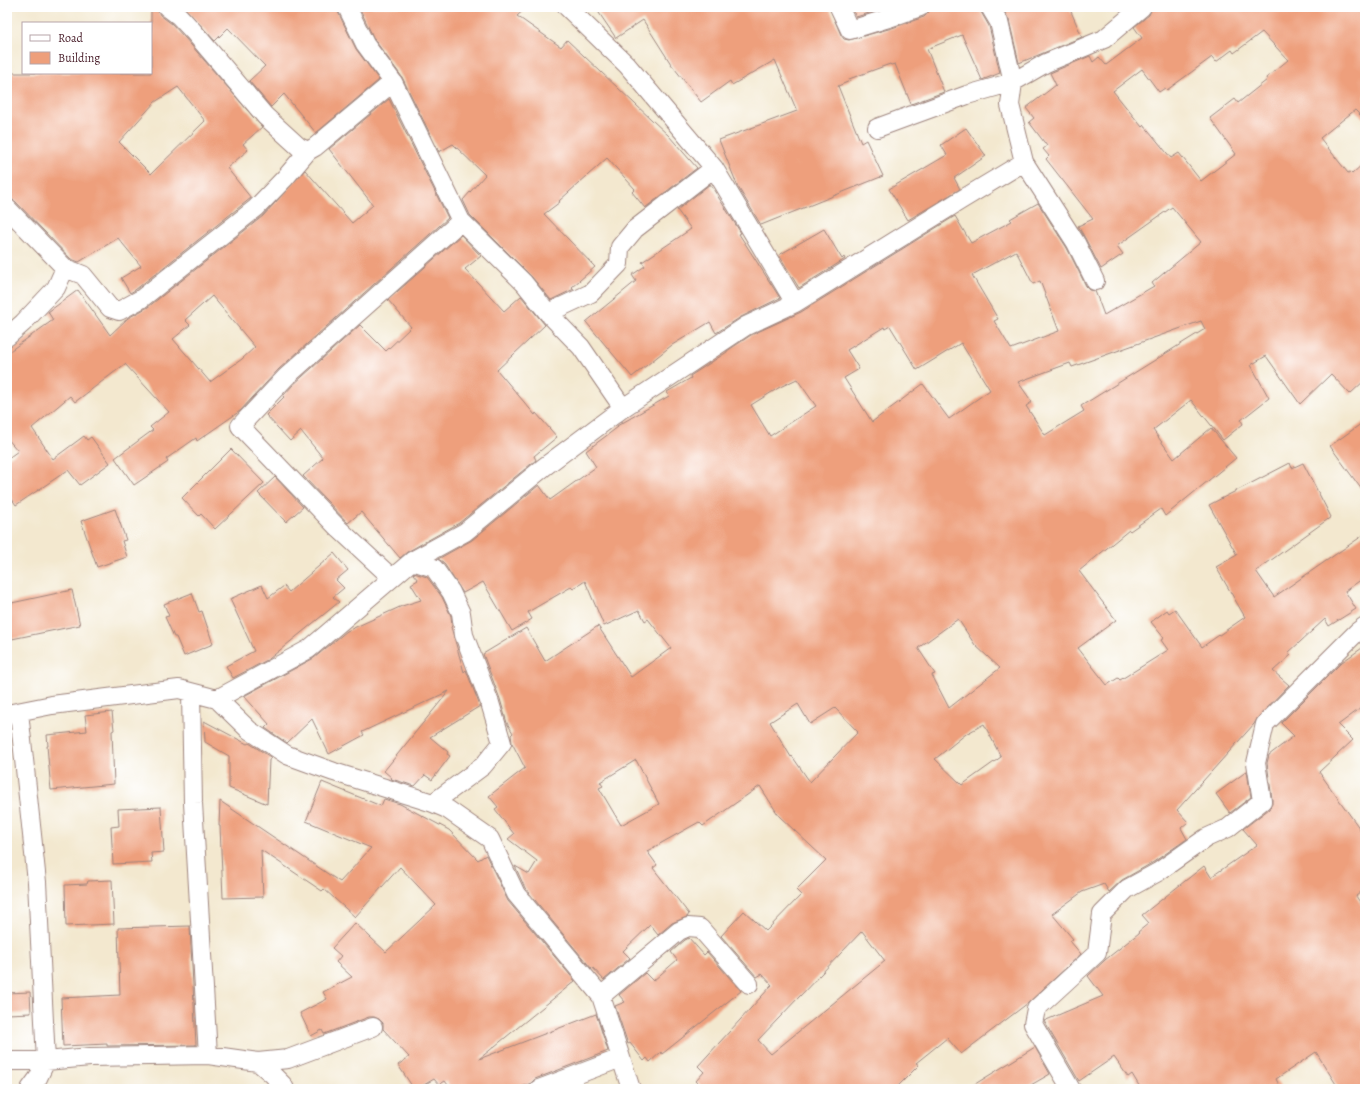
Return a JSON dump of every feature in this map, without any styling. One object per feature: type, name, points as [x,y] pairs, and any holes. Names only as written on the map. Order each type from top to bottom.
[{"type":"street","points":[[167,7],[193,31],[265,116],[299,147],[308,151]]},
{"type":"street","points":[[347,7],[366,44],[393,82],[461,221],[524,283],[548,313],[581,347],[623,408]]},
{"type":"street","points":[[567,7],[627,65],[714,168],[795,304]]},
{"type":"street","points":[[840,7],[850,30],[920,7]]},
{"type":"street","points":[[990,7],[999,22],[1013,82],[1010,105],[1024,162],[1076,243],[1095,281]]},
{"type":"street","points":[[877,128],[967,96],[1013,82],[1046,63],[1104,39],[1142,7]]},
{"type":"street","points":[[7,208],[65,268],[83,275],[110,308],[119,311],[141,298],[256,208],[285,178],[308,151],[315,147],[393,82]]},
{"type":"street","points":[[217,699],[309,649],[412,561],[465,532],[544,467],[623,408],[746,326],[795,304],[1024,162]]},
{"type":"street","points":[[548,313],[592,293],[618,264],[620,247],[635,229],[714,168]]},
{"type":"street","points":[[392,578],[338,528],[240,426],[286,377],[461,221]]},
{"type":"street","points":[[7,337],[23,323],[56,288],[65,268]]},
{"type":"street","points":[[412,561],[434,568],[451,592],[461,613],[464,635],[490,703],[502,743],[483,766],[433,803]]},
{"type":"street","points":[[1071,1089],[1033,1024],[1036,1010],[1097,953],[1102,914],[1127,889],[1158,872],[1206,838],[1228,828],[1262,801],[1256,763],[1265,724],[1357,632],[1365,626]]},
{"type":"street","points":[[30,1089],[46,1061],[37,882],[13,713],[52,705],[179,689],[217,699],[249,730],[287,755],[334,772],[433,803],[447,809],[490,839],[516,894],[601,996],[631,1089]]},
{"type":"street","points":[[191,693],[193,803],[208,1055]]},
{"type":"street","points":[[601,996],[679,931],[688,927],[700,928],[749,984]]},
{"type":"street","points":[[7,1062],[46,1061],[90,1057],[208,1055],[258,1062],[288,1059],[373,1028]]},
{"type":"street","points":[[539,1089],[621,1058]]},
{"type":"street","points":[[258,1062],[278,1080],[285,1089]]},
{"type":"building","points":[[151,7],[157,7],[160,15],[172,24],[185,38],[262,127],[243,144],[248,150],[227,168],[251,198],[130,293],[121,278],[141,266],[118,238],[79,262],[71,259],[15,201],[7,198],[7,73],[152,74]],"holes":[[[178,87],[205,121],[151,174],[119,142],[155,102]]]},
{"type":"building","points":[[184,7],[337,7],[356,49],[379,80],[316,133],[284,94],[271,107],[249,81],[265,66],[228,28],[215,41]]},
{"type":"building","points":[[359,7],[527,7],[517,16],[561,47],[567,40],[669,136],[697,168],[645,208],[632,192],[635,189],[607,158],[559,201],[560,202],[544,214],[595,267],[572,287],[574,289],[551,300],[531,276],[470,215],[463,200],[485,175],[453,144],[439,152],[402,77],[374,39]]},
{"type":"building","points":[[595,7],[829,7],[841,35],[844,39],[849,40],[924,17],[928,13],[930,7],[980,7],[981,12],[989,26],[1000,73],[982,80],[962,35],[927,49],[944,92],[911,104],[895,64],[890,64],[849,79],[850,81],[838,86],[861,143],[866,140],[883,176],[761,225],[738,187],[719,140],[797,111],[775,60],[732,85],[730,81],[701,102],[671,64],[643,20],[616,38]]},
{"type":"building","points":[[851,7],[889,7],[856,17]]},
{"type":"building","points":[[1002,7],[1069,7],[1082,37],[1019,63],[1009,20]]},
{"type":"building","points":[[1152,7],[1365,7],[1365,120],[1355,110],[1320,138],[1348,173],[1350,172],[1352,174],[1365,162],[1365,380],[1350,394],[1331,374],[1300,404],[1266,356],[1251,365],[1269,398],[1241,420],[1243,424],[1223,440],[1191,400],[1153,430],[1174,459],[1211,428],[1236,458],[1165,516],[1161,509],[1130,531],[1129,530],[1079,571],[1116,620],[1078,648],[1107,685],[1118,678],[1120,680],[1168,650],[1161,640],[1164,638],[1151,622],[1167,610],[1169,613],[1175,609],[1202,647],[1245,617],[1216,567],[1237,555],[1209,505],[1290,463],[1292,468],[1303,463],[1331,517],[1256,571],[1274,597],[1365,534],[1365,577],[1345,591],[1356,609],[1329,626],[1325,619],[1288,653],[1291,655],[1273,671],[1289,685],[1258,717],[1254,724],[1177,810],[1188,822],[1181,828],[1187,839],[1152,863],[1122,880],[1109,892],[1104,884],[1082,892],[1052,914],[1073,939],[1070,941],[1081,954],[1028,1003],[961,1054],[947,1038],[916,1063],[919,1065],[895,1089],[704,1089],[696,1081],[704,1072],[698,1066],[772,985],[762,974],[757,977],[721,936],[744,911],[766,931],[801,895],[796,890],[826,860],[779,816],[760,786],[703,826],[699,822],[647,851],[657,865],[653,868],[689,914],[687,917],[672,923],[658,935],[650,925],[623,951],[630,958],[604,980],[592,967],[591,968],[525,888],[515,866],[529,874],[537,861],[508,839],[514,834],[495,809],[498,807],[489,796],[525,768],[512,743],[511,735],[513,733],[507,723],[500,699],[483,654],[526,628],[545,661],[598,626],[631,677],[671,648],[648,619],[645,621],[639,610],[604,626],[585,581],[573,589],[571,587],[528,612],[532,619],[512,631],[483,582],[463,593],[443,562],[438,559],[472,540],[539,485],[550,500],[596,467],[586,451],[618,427],[617,426],[669,396],[667,392],[691,378],[690,376],[751,335],[801,312],[955,216],[971,243],[1012,221],[1010,219],[1038,203],[1067,248],[1086,286],[1090,290],[1095,291],[1104,315],[1154,286],[1152,283],[1201,242],[1172,207],[1117,246],[1123,254],[1101,269],[1078,226],[1093,219],[1046,159],[1049,156],[1043,149],[1047,146],[1029,122],[1034,118],[1026,108],[1056,85],[1050,73],[1090,56],[1093,62],[1099,57],[1106,65],[1142,38],[1134,27],[1149,15]],"holes":[[[1262,32],[1288,60],[1266,78],[1267,80],[1238,103],[1235,99],[1210,118],[1236,154],[1201,181],[1179,153],[1171,158],[1144,125],[1142,127],[1113,91],[1142,69],[1159,92],[1165,88],[1167,90],[1212,57],[1216,62],[1232,50],[1234,53]],[[1016,251],[1033,284],[1040,281],[1059,331],[1011,349],[994,321],[998,319],[972,275]],[[1201,321],[1205,329],[1081,406],[1084,411],[1045,435],[1026,406],[1032,402],[1018,382],[1070,363],[1072,367]],[[890,326],[917,370],[961,343],[990,390],[949,419],[923,384],[872,422],[844,378],[859,369],[847,350],[884,327],[885,329]],[[797,379],[816,406],[770,436],[751,405],[780,387]],[[958,619],[975,645],[1000,668],[949,708],[932,675],[935,674],[918,648]],[[798,704],[810,724],[835,708],[858,732],[810,782],[792,756],[791,757],[770,722]],[[984,724],[1001,757],[962,785],[935,759],[966,734]],[[636,760],[659,804],[621,825],[599,788],[603,786],[600,782]],[[862,931],[885,961],[771,1054],[758,1040]]]},
{"type":"building","points":[[389,99],[448,218],[279,369],[240,411],[197,441],[196,438],[166,459],[168,462],[134,485],[115,458],[153,430],[150,427],[169,412],[125,364],[75,402],[70,396],[32,428],[53,459],[84,436],[87,440],[91,437],[110,463],[80,485],[68,470],[16,505],[7,492],[7,459],[18,451],[7,438],[7,353],[53,320],[48,312],[78,290],[110,335],[128,318],[148,307],[263,216],[305,170],[352,223],[373,205],[329,149]],"holes":[[[212,296],[255,347],[242,359],[210,382],[173,339],[190,325],[185,320]]]},
{"type":"building","points":[[966,128],[986,156],[954,178],[960,189],[908,220],[889,189],[947,155],[941,145]]},
{"type":"building","points":[[710,184],[741,233],[739,234],[780,298],[741,317],[716,333],[710,322],[672,345],[632,377],[586,322],[636,281],[632,275],[645,266],[642,262],[691,229],[677,210]]},
{"type":"building","points":[[824,229],[842,259],[844,257],[845,259],[799,288],[779,255]]},
{"type":"building","points":[[461,235],[481,256],[465,269],[504,311],[521,296],[545,325],[497,370],[535,415],[536,413],[557,437],[534,456],[536,460],[459,523],[407,552],[400,558],[361,512],[348,523],[303,476],[323,458],[301,431],[290,441],[266,415],[284,397],[283,396],[293,385],[360,325],[386,351],[411,327],[388,300]]},
{"type":"building","points":[[1365,421],[1365,494],[1330,446]]},
{"type":"building","points":[[231,449],[264,483],[215,529],[201,514],[199,516],[182,498]]},
{"type":"building","points":[[275,477],[303,507],[286,522],[258,493]]},
{"type":"building","points":[[115,509],[126,540],[122,541],[127,557],[97,567],[81,521]]},
{"type":"building","points":[[334,553],[348,570],[336,580],[344,588],[333,597],[339,602],[269,659],[233,678],[226,666],[254,651],[230,599],[262,585],[268,598],[284,586],[289,592]]},
{"type":"building","points":[[413,574],[427,577],[442,597],[451,616],[451,627],[464,672],[466,670],[480,706],[430,737],[448,752],[447,754],[450,756],[432,780],[425,775],[415,786],[391,779],[392,778],[384,771],[449,691],[362,732],[364,735],[329,754],[312,719],[287,743],[265,728],[269,724],[244,696],[314,658],[347,631],[402,606],[421,600],[411,584],[418,580]]},
{"type":"building","points":[[72,590],[80,625],[7,640],[7,604]]},
{"type":"building","points":[[192,593],[199,612],[202,611],[213,644],[184,656],[165,617],[169,616],[164,604]]},
{"type":"building","points":[[1365,646],[1365,705],[1338,725],[1353,740],[1319,772],[1365,836],[1365,889],[1356,896],[1365,910],[1365,1089],[1339,1089],[1316,1052],[1276,1079],[1281,1089],[1141,1089],[1132,1074],[1128,1077],[1114,1057],[1079,1081],[1044,1021],[1103,996],[1088,976],[1149,923],[1142,915],[1204,866],[1211,877],[1257,845],[1243,829],[1269,809],[1272,804],[1267,763],[1269,755],[1294,736],[1281,723],[1342,662]]},
{"type":"building","points":[[112,712],[114,730],[112,731],[114,784],[51,790],[47,735],[87,731],[85,715]]},
{"type":"building","points":[[204,721],[247,744],[249,743],[272,758],[269,760],[267,804],[229,788],[229,756],[205,742]]},
{"type":"building","points":[[1247,771],[1251,797],[1230,813],[1216,794]]},
{"type":"building","points":[[322,782],[381,806],[384,799],[400,804],[449,830],[478,860],[486,855],[508,901],[575,981],[479,1059],[596,1014],[608,1051],[535,1079],[531,1083],[517,1089],[451,1089],[445,1081],[439,1085],[434,1079],[417,1089],[414,1089],[398,1065],[409,1057],[383,1029],[383,1023],[379,1019],[369,1017],[324,1034],[322,1030],[311,1036],[300,1013],[327,999],[323,992],[352,977],[336,962],[341,956],[332,948],[355,923],[386,952],[436,905],[400,867],[355,917],[324,889],[322,891],[261,850],[263,897],[223,898],[219,826],[220,801],[340,882],[371,848],[306,821]]},
{"type":"building","points":[[161,807],[164,852],[151,853],[152,862],[113,864],[111,827],[119,826],[118,809]]},
{"type":"building","points":[[112,880],[114,924],[66,926],[65,885],[87,884],[88,881]]},
{"type":"building","points":[[190,926],[196,1045],[107,1046],[107,1044],[63,1046],[61,998],[120,995],[118,928]]},
{"type":"building","points":[[689,938],[704,955],[707,952],[741,991],[662,1054],[661,1052],[650,1062],[647,1058],[644,1061],[630,1043],[628,1044],[615,1006],[625,1002],[619,995],[645,973],[653,981],[677,960],[671,952]]},
{"type":"building","points":[[30,992],[31,1013],[7,1014],[7,993]]},
{"type":"building","points":[[1035,1047],[1050,1074],[1024,1089],[967,1089]]}]
